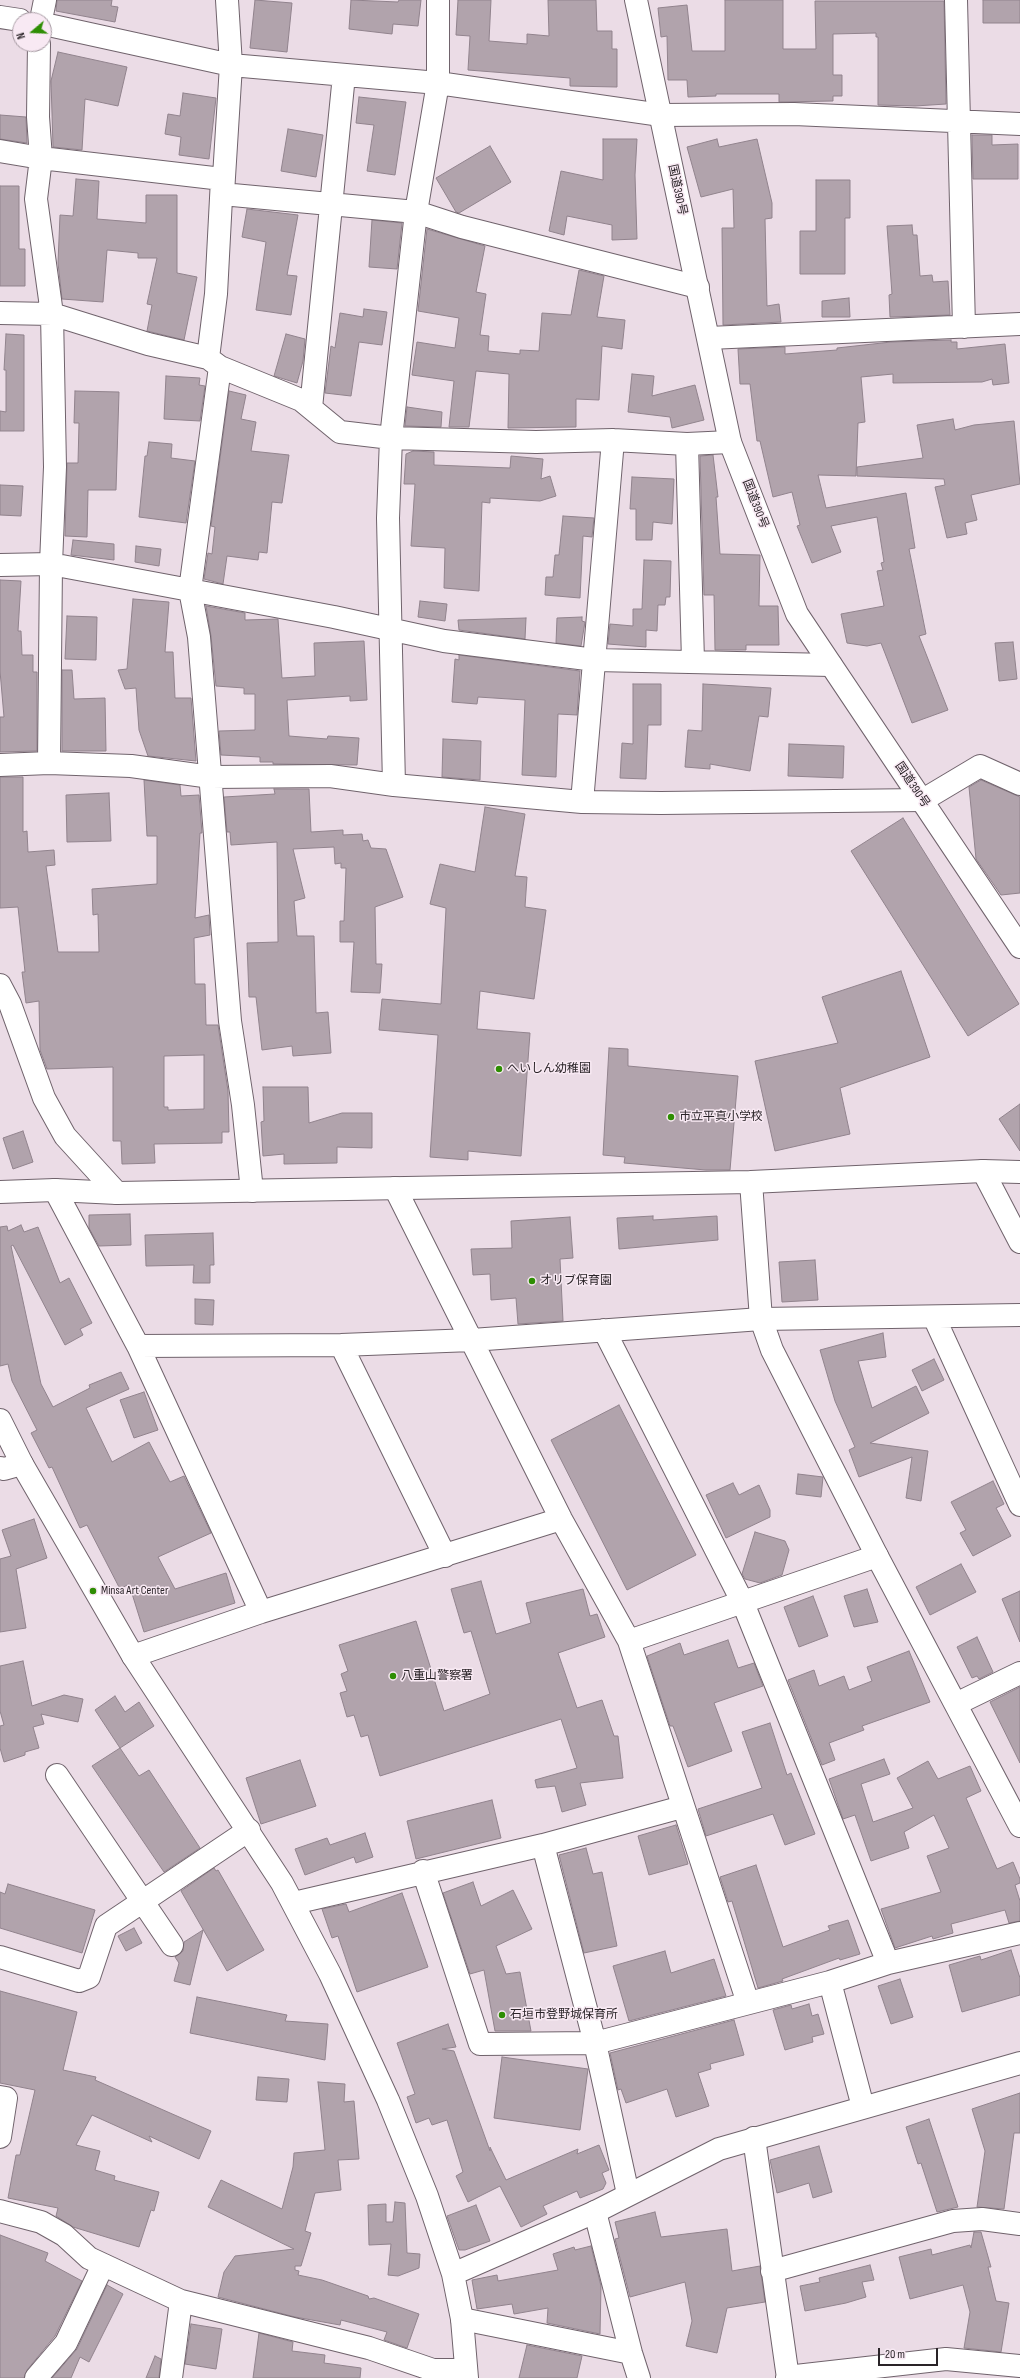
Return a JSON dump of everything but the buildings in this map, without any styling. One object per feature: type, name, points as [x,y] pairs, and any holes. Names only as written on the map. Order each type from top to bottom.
[{"type":"main road","points":[[42,12],[44,0]]},
{"type":"main road","points":[[227,0],[231,65],[222,186],[214,362],[190,590],[199,637],[230,1021],[243,1105],[252,1191]]},
{"type":"main road","points":[[394,784],[389,630],[388,518],[391,438],[416,212],[438,83],[438,0]]},
{"type":"main road","name":"国道390号","points":[[636,0],[730,442],[797,614],[1020,947]]},
{"type":"main road","points":[[956,0],[964,327]]},
{"type":"main road","points":[[0,17],[12,19]]},
{"type":"main road","points":[[52,26],[231,65],[438,83],[661,115],[794,114],[1020,124]]},
{"type":"main road","points":[[39,52],[38,117],[41,158],[36,199],[52,314],[55,467],[51,564],[49,763]]},
{"type":"main road","points":[[311,408],[344,75]]},
{"type":"main road","points":[[0,151],[332,204],[416,212],[462,227],[698,288]]},
{"type":"main road","points":[[0,313],[52,314],[148,344],[214,362],[301,400],[340,432],[391,438],[536,442],[613,440],[687,444],[730,442]]},
{"type":"main road","points":[[709,338],[1020,324]]},
{"type":"main road","points":[[582,802],[613,440]]},
{"type":"main road","points":[[687,444],[692,661]]},
{"type":"main road","points":[[0,565],[51,564],[190,590],[444,641],[595,660],[831,665]]},
{"type":"main road","points":[[0,765],[49,763],[131,766],[211,777],[330,776],[394,784],[582,802],[661,803],[923,800],[980,766],[1020,784]]},
{"type":"main road","points":[[0,985],[10,1004],[44,1098],[65,1136],[117,1193]]},
{"type":"main road","points":[[0,1192],[55,1190],[117,1193],[751,1182],[983,1171],[1020,1172]]},
{"type":"main road","points":[[983,1171],[1020,1242]]},
{"type":"main road","points":[[751,1182],[761,1319],[772,1350],[877,1556],[1020,1826]]},
{"type":"main road","points":[[395,1188],[562,1519],[628,1641],[748,2003]]},
{"type":"main road","points":[[55,1190],[138,1346],[260,1612]]},
{"type":"main road","points":[[138,1346],[341,1345],[472,1340],[761,1319],[1020,1315]]},
{"type":"main road","points":[[934,1317],[1020,1505]]},
{"type":"main road","points":[[604,1330],[743,1603],[888,1963]]},
{"type":"main road","points":[[341,1345],[445,1556]]},
{"type":"main road","points":[[0,1420],[22,1464],[134,1656],[249,1830],[294,1903],[330,1974],[388,2100],[428,2196],[453,2274],[462,2319],[466,2374],[433,2370],[369,2348],[181,2301],[89,2258],[64,2235],[41,2222],[0,2211]]},
{"type":"main road","points":[[0,1468],[4,1469],[22,1464]]},
{"type":"main road","points":[[134,1656],[260,1612],[562,1519]]},
{"type":"main road","points":[[628,1641],[877,1556]]},
{"type":"main road","points":[[956,1704],[1020,1673]]},
{"type":"main road","points":[[56,1775],[144,1901],[172,1945]]},
{"type":"main road","points":[[294,1903],[423,1871],[543,1845],[682,1807]]},
{"type":"main road","points":[[0,1957],[80,1981],[89,1977],[106,1926],[249,1830]]},
{"type":"main road","points":[[543,1845],[595,2043],[628,2194]]},
{"type":"main road","points":[[423,1871],[480,2044],[595,2043],[830,1982],[888,1963],[1020,1933]]},
{"type":"main road","points":[[830,1982],[863,2107]]},
{"type":"main road","points":[[453,2274],[595,2212],[719,2149],[1020,2063]]},
{"type":"main road","points":[[0,2097],[6,2098],[0,2137]]},
{"type":"main road","points":[[754,2138],[787,2377],[1020,2366]]},
{"type":"main road","points":[[595,2212],[631,2353],[639,2378]]},
{"type":"main road","points":[[772,2271],[953,2221],[982,2219],[1020,2224]]},
{"type":"main road","points":[[36,2378],[66,2343],[103,2265]]},
{"type":"main road","points":[[171,2378],[181,2301]]},
{"type":"main road","points":[[462,2319],[631,2353]]},
{"type":"place","name":"へいしん幼稚園","points":[[499,1069]]},
{"type":"place","name":"市立平真小学校","points":[[671,1117]]},
{"type":"place","name":"オリブ保育園","points":[[532,1281]]},
{"type":"place","name":"Minsa Art Center","points":[[93,1591]]},
{"type":"place","name":"八重山警察署","points":[[393,1676]]},
{"type":"place","name":"石垣市登野城保育所","points":[[502,2015]]}]
